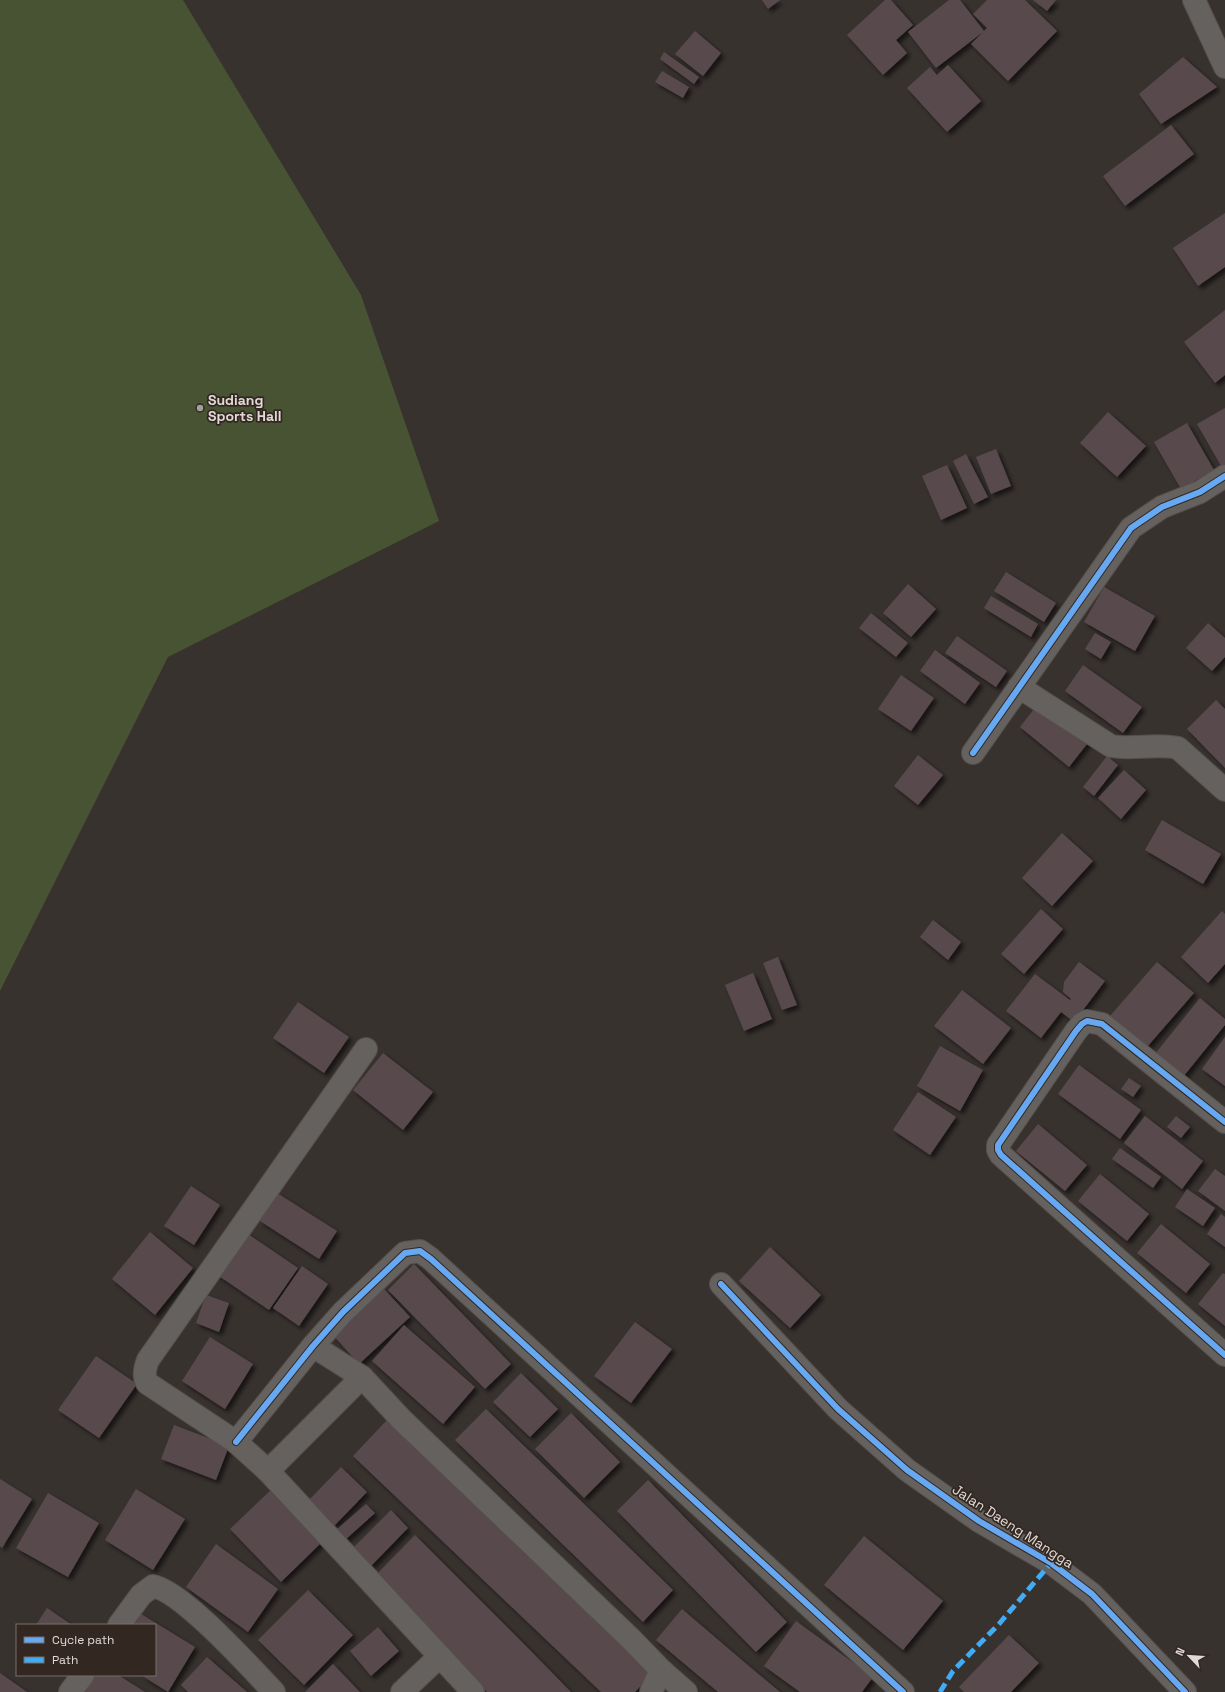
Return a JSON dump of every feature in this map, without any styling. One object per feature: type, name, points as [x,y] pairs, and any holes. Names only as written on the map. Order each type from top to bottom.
[{"type":"street","points":[[1194,0],[1225,67]]},
{"type":"street","points":[[973,753],[1131,528],[1162,507],[1200,492],[1225,476]]},
{"type":"street","points":[[1019,687],[1111,746],[1127,748],[1170,746],[1178,748],[1225,790]]},
{"type":"street","points":[[1225,1122],[1102,1024],[1087,1021],[1076,1031],[998,1145],[998,1150],[1001,1155],[1225,1355]]},
{"type":"street","points":[[366,1049],[148,1360],[144,1372],[147,1383],[236,1442],[268,1471],[473,1692]]},
{"type":"street","points":[[236,1442],[313,1346],[343,1312],[405,1253],[420,1251],[904,1692]]},
{"type":"street","name":"Jalan Daeng Mangga","points":[[721,1284],[843,1414],[907,1470],[979,1521],[1051,1563],[1092,1594],[1185,1692]]},
{"type":"street","points":[[313,1346],[362,1377],[402,1420],[632,1640],[660,1670],[686,1692]]},
{"type":"street","points":[[268,1471],[362,1377]]},
{"type":"street","points":[[121,1624],[142,1595],[153,1586],[161,1588],[173,1595],[232,1647],[274,1692]]},
{"type":"street","points":[[402,1692],[440,1656]]},
{"type":"street","points":[[651,1692],[660,1670]]},
{"type":"street","points":[[70,1692],[82,1676]]},
{"type":"green space","name":"Sudiang Sports Hall","points":[[0,0],[183,0],[361,295],[439,521],[168,657],[0,991]]},
{"type":"building","points":[[762,0],[780,0],[768,9]]},
{"type":"building","points":[[885,0],[891,0],[913,25],[896,40],[907,53],[883,75],[847,35]]},
{"type":"building","points":[[949,0],[960,0],[984,31],[987,28],[973,14],[987,0],[1025,0],[1057,31],[1008,81],[971,44],[983,32],[936,68],[908,32]]},
{"type":"building","points":[[1033,0],[1056,0],[1047,11]]},
{"type":"building","points":[[695,31],[721,53],[703,76],[675,54]]},
{"type":"building","points":[[664,52],[699,77],[694,84],[660,59]]},
{"type":"building","points":[[1183,57],[1217,87],[1161,124],[1139,94]]},
{"type":"building","points":[[948,65],[981,101],[947,132],[907,88],[930,67],[937,75]]},
{"type":"building","points":[[662,71],[689,87],[683,98],[655,82]]},
{"type":"building","points":[[1171,125],[1194,154],[1125,206],[1103,176]]},
{"type":"building","points":[[1225,213],[1225,267],[1198,286],[1173,248]]},
{"type":"building","points":[[1225,310],[1225,375],[1215,383],[1184,342]]},
{"type":"building","points":[[1225,408],[1225,470],[1224,471],[1197,424]]},
{"type":"building","points":[[1108,412],[1146,446],[1117,477],[1080,443]]},
{"type":"building","points":[[1187,423],[1214,470],[1181,489],[1154,442]]},
{"type":"building","points":[[996,449],[1011,486],[991,494],[976,457]]},
{"type":"building","points":[[966,454],[988,497],[974,504],[953,461]]},
{"type":"building","points":[[947,465],[967,508],[941,520],[922,476]]},
{"type":"building","points":[[1006,572],[1056,603],[1044,622],[994,591]]},
{"type":"building","points":[[908,584],[936,609],[911,637],[883,613]]},
{"type":"building","points":[[1104,587],[1155,616],[1135,651],[1084,622]]},
{"type":"building","points":[[991,596],[1038,624],[1031,637],[984,608]]},
{"type":"building","points":[[871,613],[908,643],[896,657],[859,628]]},
{"type":"building","points":[[1208,623],[1225,638],[1225,657],[1212,671],[1186,648]]},
{"type":"building","points":[[1095,633],[1111,642],[1101,659],[1085,649]]},
{"type":"building","points":[[957,636],[1007,671],[996,687],[945,653]]},
{"type":"building","points":[[935,650],[980,683],[965,704],[920,671]]},
{"type":"building","points":[[1083,665],[1142,707],[1123,733],[1065,691]]},
{"type":"building","points":[[901,675],[934,698],[911,731],[878,709]]},
{"type":"building","points":[[1041,700],[1091,739],[1069,767],[1020,727]]},
{"type":"building","points":[[1216,700],[1225,709],[1225,768],[1187,729]]},
{"type":"building","points":[[918,755],[943,775],[918,805],[894,786]]},
{"type":"building","points":[[1107,756],[1118,765],[1094,796],[1083,787]]},
{"type":"building","points":[[1124,770],[1146,790],[1121,819],[1098,798]]},
{"type":"building","points":[[1162,820],[1221,854],[1203,884],[1145,850]]},
{"type":"building","points":[[1062,833],[1093,861],[1052,906],[1022,878]]},
{"type":"building","points":[[1041,909],[1063,929],[1024,974],[1001,954]]},
{"type":"building","points":[[1222,911],[1225,914],[1225,964],[1208,983],[1181,957]]},
{"type":"building","points":[[933,920],[961,942],[948,960],[920,937]]},
{"type":"building","points":[[778,957],[797,1005],[782,1010],[763,963]]},
{"type":"building","points":[[1079,962],[1105,981],[1074,1022],[1061,1012],[1041,1038],[1006,1011],[1035,974],[1070,1000],[1071,999],[1063,992],[1064,982]]},
{"type":"building","points":[[1157,962],[1194,993],[1147,1047],[1110,1016]]},
{"type":"building","points":[[753,973],[772,1019],[744,1031],[725,985]]},
{"type":"building","points":[[962,990],[1011,1028],[983,1064],[934,1026]]},
{"type":"building","points":[[1200,998],[1225,1019],[1225,1025],[1183,1077],[1155,1054]]},
{"type":"building","points":[[298,1002],[349,1037],[324,1073],[273,1038]]},
{"type":"building","points":[[1225,1037],[1225,1086],[1202,1069]]},
{"type":"building","points":[[940,1046],[983,1070],[960,1111],[917,1086]]},
{"type":"building","points":[[383,1053],[433,1092],[403,1130],[353,1090]]},
{"type":"building","points":[[1079,1065],[1141,1110],[1120,1139],[1058,1094]]},
{"type":"building","points":[[1129,1078],[1141,1086],[1133,1097],[1121,1089]]},
{"type":"building","points":[[918,1092],[956,1117],[930,1155],[893,1130]]},
{"type":"building","points":[[1145,1116],[1203,1161],[1182,1189],[1124,1143]]},
{"type":"building","points":[[1176,1116],[1190,1127],[1181,1138],[1167,1127]]},
{"type":"building","points":[[1038,1124],[1087,1165],[1065,1191],[1016,1151]]},
{"type":"building","points":[[1120,1148],[1161,1177],[1153,1188],[1112,1159]]},
{"type":"building","points":[[1215,1169],[1225,1176],[1225,1211],[1198,1191]]},
{"type":"building","points":[[1100,1174],[1149,1214],[1127,1241],[1078,1201]]},
{"type":"building","points":[[191,1186],[220,1205],[194,1245],[164,1226]]},
{"type":"building","points":[[1187,1189],[1215,1208],[1203,1226],[1175,1207]]},
{"type":"building","points":[[277,1193],[337,1231],[319,1259],[260,1221]]},
{"type":"building","points":[[1221,1214],[1225,1217],[1225,1247],[1207,1234]]},
{"type":"building","points":[[1161,1224],[1210,1264],[1186,1293],[1137,1253]]},
{"type":"building","points":[[150,1232],[193,1268],[155,1315],[112,1279]]},
{"type":"building","points":[[245,1232],[298,1268],[269,1310],[216,1274]]},
{"type":"building","points":[[770,1247],[821,1295],[790,1328],[739,1281]]},
{"type":"building","points":[[414,1264],[511,1364],[485,1389],[388,1290]]},
{"type":"building","points":[[302,1266],[328,1284],[299,1326],[273,1308]]},
{"type":"building","points":[[1223,1273],[1225,1274],[1225,1326],[1198,1304]]},
{"type":"building","points":[[383,1288],[410,1317],[359,1364],[332,1334]]},
{"type":"building","points":[[206,1295],[229,1303],[219,1332],[196,1323]]},
{"type":"building","points":[[635,1322],[672,1349],[631,1403],[594,1376]]},
{"type":"building","points":[[404,1325],[475,1387],[443,1424],[372,1361]]},
{"type":"building","points":[[210,1337],[253,1364],[225,1409],[182,1381]]},
{"type":"building","points":[[96,1356],[137,1384],[99,1438],[58,1410]]},
{"type":"building","points":[[521,1373],[558,1409],[530,1437],[493,1402]]},
{"type":"building","points":[[486,1409],[673,1590],[643,1622],[455,1440]]},
{"type":"building","points":[[571,1413],[620,1462],[584,1498],[535,1449]]},
{"type":"building","points":[[387,1420],[653,1673],[635,1692],[601,1692],[353,1456]]},
{"type":"building","points":[[174,1425],[229,1446],[216,1480],[161,1459]]},
{"type":"building","points":[[341,1467],[367,1492],[334,1526],[308,1501]]},
{"type":"building","points":[[0,1479],[32,1499],[2,1548],[0,1546]]},
{"type":"building","points":[[648,1480],[787,1622],[756,1652],[617,1511]]},
{"type":"building","points":[[273,1488],[323,1541],[281,1582],[230,1529]]},
{"type":"building","points":[[136,1489],[185,1519],[153,1570],[105,1540]]},
{"type":"building","points":[[48,1493],[99,1523],[68,1577],[16,1548]]},
{"type":"building","points":[[366,1504],[375,1513],[345,1540],[336,1530]]},
{"type":"building","points":[[391,1510],[408,1528],[371,1566],[353,1548]]},
{"type":"building","points":[[415,1535],[571,1692],[487,1692],[373,1578]]},
{"type":"building","points":[[864,1536],[943,1601],[903,1650],[824,1585]]},
{"type":"building","points":[[216,1544],[278,1589],[248,1632],[186,1587]]},
{"type":"building","points":[[308,1590],[353,1635],[304,1685],[258,1640]]},
{"type":"building","points":[[47,1608],[71,1624],[37,1624]]},
{"type":"building","points":[[682,1609],[780,1692],[718,1692],[656,1640]]},
{"type":"building","points":[[141,1614],[195,1647],[168,1692],[143,1676],[156,1676],[156,1624],[135,1624]]},
{"type":"building","points":[[796,1621],[873,1677],[862,1692],[800,1692],[764,1666]]},
{"type":"building","points":[[378,1627],[399,1651],[371,1676],[350,1651]]},
{"type":"building","points":[[1009,1635],[1039,1663],[1011,1692],[964,1692],[959,1687]]},
{"type":"building","points":[[207,1657],[247,1692],[188,1692],[181,1685]]},
{"type":"building","points":[[333,1664],[360,1692],[305,1692]]},
{"type":"building","points":[[0,1673],[27,1692],[0,1692]]},
{"type":"building","points":[[95,1676],[120,1676],[145,1692],[85,1692]]},
{"type":"marked path","points":[[940,1692],[953,1671],[999,1624],[1051,1563]]},
{"type":"cycle path","points":[[973,753],[1131,528],[1162,507],[1200,492],[1225,476]]},
{"type":"cycle path","points":[[1225,1122],[1102,1024],[1087,1021],[1076,1031],[998,1145],[998,1150],[1001,1155],[1225,1355]]},
{"type":"cycle path","points":[[236,1442],[313,1346],[343,1312],[405,1253],[420,1251],[431,1259],[903,1692]]},
{"type":"cycle path","points":[[721,1284],[838,1409],[907,1470],[979,1521],[1051,1563],[1092,1594],[1185,1692]]},
{"type":"place","name":"Sudiang Sports Hall","points":[[200,408]]}]
